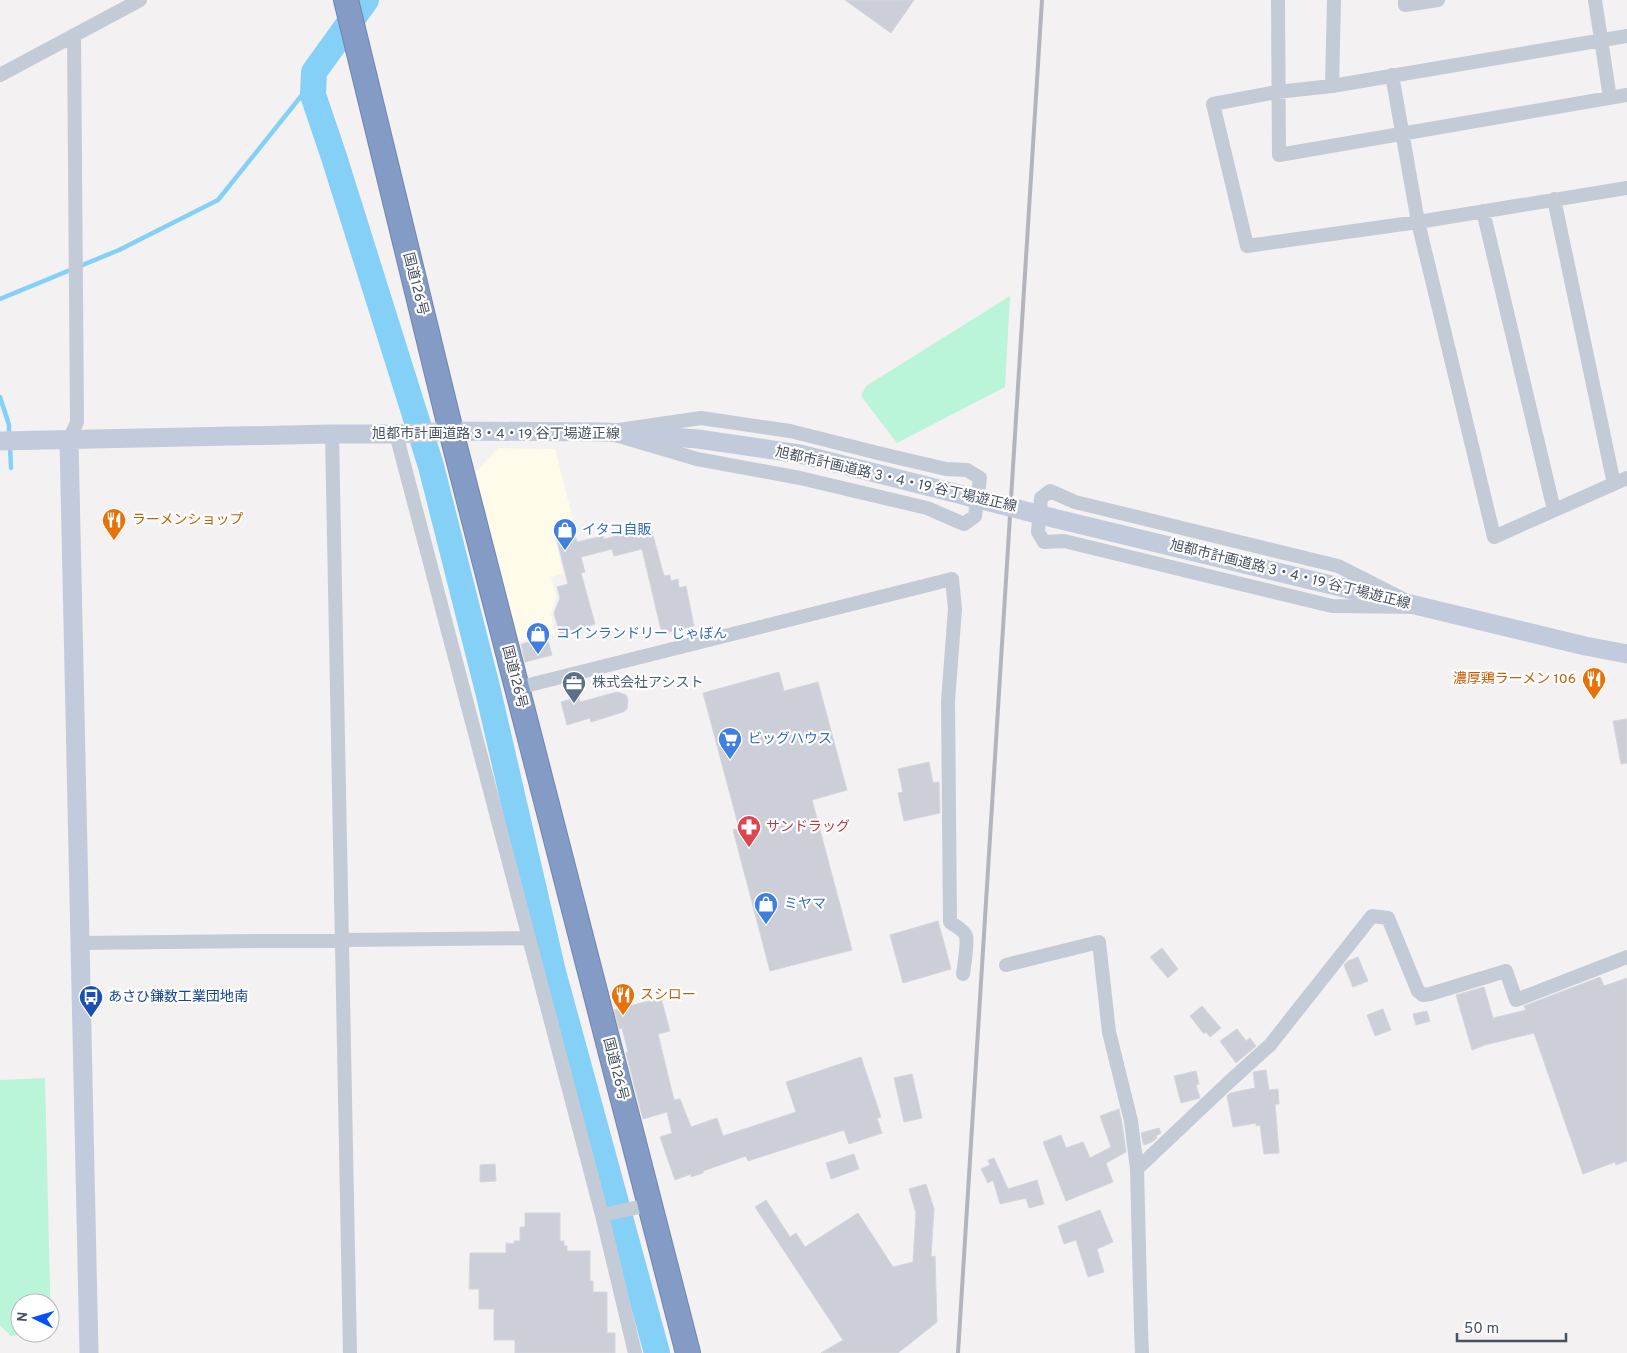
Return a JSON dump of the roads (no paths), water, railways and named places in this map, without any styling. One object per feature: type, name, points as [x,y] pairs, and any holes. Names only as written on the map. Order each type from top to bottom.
[{"type":"highway","name":"国道126号","points":[[346,0],[451,431],[688,1353]]},
{"type":"street","points":[[0,75],[140,0]]},
{"type":"street","points":[[1278,0],[1277,92],[1279,155],[1627,95]]},
{"type":"street","points":[[1332,86],[1334,0]]},
{"type":"street","points":[[1404,0],[1405,5],[1438,0]]},
{"type":"street","points":[[1595,0],[1610,98]]},
{"type":"street","points":[[74,35],[77,422],[69,440],[89,1353]]},
{"type":"street","points":[[1627,36],[1332,86],[1277,92],[1213,104],[1247,246],[1418,222],[1627,188]]},
{"type":"street","points":[[1392,76],[1418,222],[1494,536],[1620,481],[1554,199]]},
{"type":"street","points":[[1483,211],[1554,510]]},
{"type":"street","points":[[702,418],[790,431],[946,469],[967,470],[980,478],[975,516],[964,524],[927,508],[800,478],[698,459],[605,432],[702,418]]},
{"type":"street","name":"旭都市計画道路 3・4・19 谷丁場遊正線","points":[[0,441],[398,434],[451,431],[605,432],[698,439],[800,454],[1419,607],[1627,654]]},
{"type":"street","points":[[332,434],[350,1353]]},
{"type":"street","points":[[398,434],[602,1216],[635,1353]]},
{"type":"street","points":[[1050,491],[1075,502],[1338,566],[1419,607],[1332,606],[1064,541],[1044,542],[1038,532],[1041,498],[1050,491]]},
{"type":"street","points":[[517,688],[952,578],[955,609],[948,700],[950,922],[962,930],[966,936],[963,974]]},
{"type":"street","points":[[1137,1169],[1270,1045],[1372,916],[1388,918],[1418,991],[1423,995],[1506,971],[1516,1000],[1627,957]]},
{"type":"street","points":[[80,943],[529,938]]},
{"type":"street","points":[[1006,965],[1099,942],[1109,1032],[1132,1121],[1137,1169],[1142,1353]]},
{"type":"street","points":[[602,1216],[649,1205]]},
{"type":"waterway","points":[[366,0],[314,72],[313,95],[431,466],[488,691],[553,972],[657,1353]]},
{"type":"waterway","points":[[0,299],[119,250],[218,200],[314,80]]},
{"type":"waterway","points":[[0,397],[9,425],[9,436]]},
{"type":"waterway","points":[[10,446],[11,468]]},
{"type":"railway","points":[[958,1353],[1042,0]]},
{"type":"place","name":"ラーメンショップ","points":[[114,541]]},
{"type":"place","name":"イタコ自販","points":[[565,551]]},
{"type":"place","name":"コインランドリー じゃぼん","points":[[538,655]]},
{"type":"place","name":"濃厚鶏ラーメン 106","points":[[1594,700]]},
{"type":"place","name":"株式会社アシスト","points":[[574,704]]},
{"type":"place","name":"ビッグハウス","points":[[730,760]]},
{"type":"place","name":"サンドラッグ","points":[[749,848]]},
{"type":"place","name":"ミヤマ","points":[[766,925]]},
{"type":"place","name":"スシロー","points":[[623,1016]]},
{"type":"place","name":"あさひ鎌数工業団地南","points":[[91,1018]]}]
